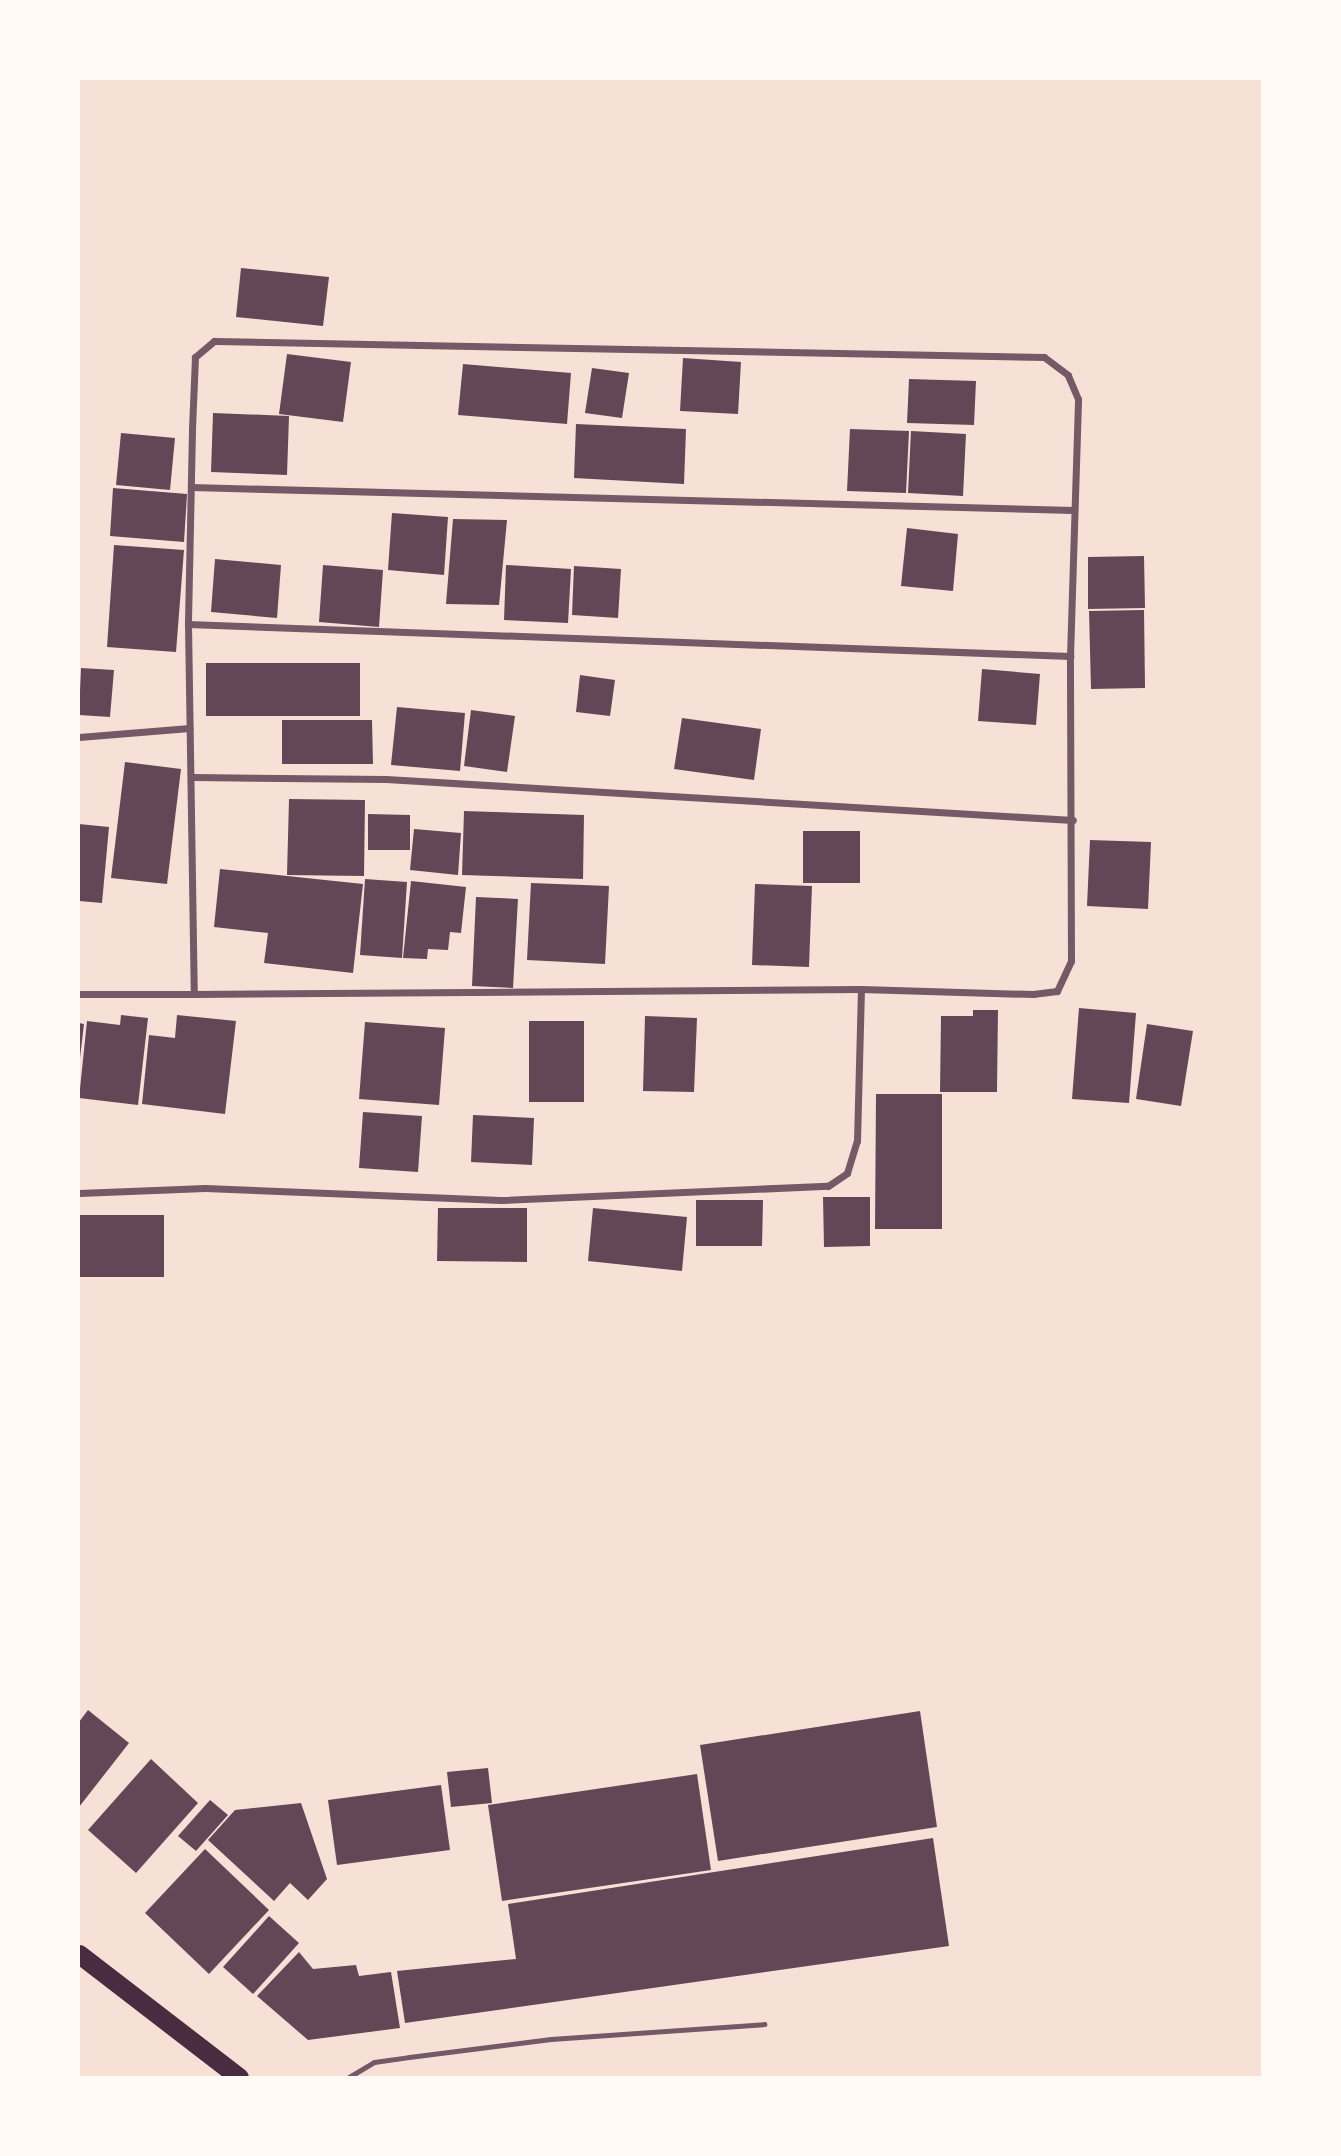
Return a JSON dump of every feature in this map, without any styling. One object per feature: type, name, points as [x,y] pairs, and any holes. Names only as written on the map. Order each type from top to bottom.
[{"type":"highway","points":[[79,1954],[239,2077]]},
{"type":"street","points":[[79,994],[194,994],[861,989],[1057,991],[1071,961],[1073,820],[1070,656],[1078,399],[1068,375],[1044,357],[214,341],[195,357],[191,487],[188,624],[193,777],[194,994]]},
{"type":"street","points":[[191,487],[1074,510]]},
{"type":"street","points":[[188,624],[1070,656]]},
{"type":"street","points":[[79,737],[190,729]]},
{"type":"street","points":[[193,777],[386,779],[1073,820]]},
{"type":"street","points":[[79,1193],[205,1188],[501,1200],[828,1186],[847,1172],[857,1141],[861,989]]},
{"type":"lane","points":[[349,2077],[374,2062],[422,2055],[551,2039],[765,2024]]},
{"type":"building","points":[[241,268],[329,277],[323,326],[236,317]]},
{"type":"building","points":[[287,354],[351,362],[343,422],[279,414]]},
{"type":"building","points":[[683,358],[741,362],[738,414],[680,411]]},
{"type":"building","points":[[463,364],[571,373],[567,424],[458,415]]},
{"type":"building","points":[[592,368],[629,373],[622,418],[585,413]]},
{"type":"building","points":[[909,379],[976,381],[974,425],[907,423]]},
{"type":"building","points":[[213,413],[289,416],[287,475],[211,472]]},
{"type":"building","points":[[576,424],[686,429],[684,484],[574,478]]},
{"type":"building","points":[[850,429],[909,431],[906,493],[847,491]]},
{"type":"building","points":[[911,431],[966,434],[963,496],[908,493]]},
{"type":"building","points":[[121,433],[175,438],[170,490],[116,485]]},
{"type":"building","points":[[113,488],[187,494],[184,542],[110,536]]},
{"type":"building","points":[[392,513],[448,517],[444,575],[388,570]]},
{"type":"building","points":[[453,519],[507,520],[499,605],[446,604]]},
{"type":"building","points":[[907,528],[958,534],[953,591],[901,586]]},
{"type":"building","points":[[114,545],[184,550],[176,652],[107,647]]},
{"type":"building","points":[[1144,556],[1145,608],[1088,609],[1088,557]]},
{"type":"building","points":[[215,559],[281,565],[277,618],[211,612]]},
{"type":"building","points":[[323,565],[383,570],[379,627],[319,622]]},
{"type":"building","points":[[506,565],[571,569],[568,623],[504,620]]},
{"type":"building","points":[[574,566],[621,569],[618,618],[572,615]]},
{"type":"building","points":[[1144,610],[1145,688],[1091,689],[1089,611]]},
{"type":"building","points":[[206,663],[360,663],[360,716],[206,716]]},
{"type":"building","points":[[81,668],[114,670],[110,717],[79,715]]},
{"type":"building","points":[[982,669],[1040,674],[1036,725],[978,721]]},
{"type":"building","points":[[580,675],[615,680],[610,716],[576,712]]},
{"type":"building","points":[[397,707],[465,713],[460,771],[391,765]]},
{"type":"building","points":[[471,710],[515,716],[507,772],[464,766]]},
{"type":"building","points":[[682,718],[761,729],[754,780],[674,769]]},
{"type":"building","points":[[282,720],[372,720],[373,764],[282,764]]},
{"type":"building","points":[[125,762],[181,769],[167,884],[111,878]]},
{"type":"building","points":[[289,799],[365,800],[364,876],[287,875]]},
{"type":"building","points":[[464,811],[584,815],[583,879],[462,875]]},
{"type":"building","points":[[368,814],[410,815],[410,850],[368,850]]},
{"type":"building","points":[[79,824],[109,827],[102,903],[79,901]]},
{"type":"building","points":[[414,829],[461,833],[458,875],[410,870]]},
{"type":"building","points":[[803,831],[860,831],[860,883],[803,883]]},
{"type":"building","points":[[1090,840],[1151,842],[1148,909],[1087,906]]},
{"type":"building","points":[[220,869],[363,884],[353,973],[264,963],[268,933],[214,927]]},
{"type":"building","points":[[365,879],[407,882],[402,958],[360,955]]},
{"type":"building","points":[[411,881],[466,887],[461,933],[450,932],[448,950],[428,949],[427,959],[403,958]]},
{"type":"building","points":[[531,883],[609,886],[605,964],[527,960]]},
{"type":"building","points":[[755,884],[812,886],[809,967],[752,965]]},
{"type":"building","points":[[476,897],[518,899],[513,988],[472,986]]},
{"type":"building","points":[[1079,1008],[1136,1013],[1129,1103],[1072,1099]]},
{"type":"building","points":[[973,1010],[998,1010],[997,1092],[940,1092],[941,1016],[973,1016]]},
{"type":"building","points":[[121,1015],[148,1018],[138,1105],[79,1098],[87,1021],[120,1025]]},
{"type":"building","points":[[177,1015],[236,1021],[225,1114],[142,1104],[149,1035],[175,1038]]},
{"type":"building","points":[[645,1016],[697,1018],[694,1092],[643,1091]]},
{"type":"building","points":[[529,1021],[584,1021],[584,1102],[529,1102]]},
{"type":"building","points":[[365,1022],[445,1028],[439,1105],[359,1099]]},
{"type":"building","points":[[79,1023],[84,1024],[80,1058],[79,1058]]},
{"type":"building","points":[[1147,1024],[1193,1031],[1181,1106],[1136,1099]]},
{"type":"building","points":[[876,1094],[942,1094],[942,1229],[875,1229]]},
{"type":"building","points":[[363,1112],[422,1116],[418,1172],[359,1168]]},
{"type":"building","points":[[473,1115],[534,1118],[532,1165],[471,1162]]},
{"type":"building","points":[[823,1197],[870,1197],[870,1246],[824,1247]]},
{"type":"building","points":[[696,1200],[763,1200],[762,1246],[696,1246]]},
{"type":"building","points":[[438,1208],[527,1208],[527,1262],[437,1261]]},
{"type":"building","points":[[593,1208],[687,1217],[682,1271],[588,1261]]},
{"type":"building","points":[[80,1215],[164,1215],[164,1277],[79,1277]]},
{"type":"building","points":[[88,1710],[129,1743],[79,1807],[79,1722]]},
{"type":"building","points":[[920,1711],[937,1827],[718,1861],[700,1745]]},
{"type":"building","points":[[151,1759],[198,1803],[136,1873],[88,1830]]},
{"type":"building","points":[[488,1768],[492,1803],[451,1807],[447,1772]]},
{"type":"building","points":[[697,1774],[711,1870],[502,1901],[488,1805]]},
{"type":"building","points":[[441,1785],[450,1850],[337,1865],[328,1800]]},
{"type":"building","points":[[210,1800],[228,1815],[196,1851],[178,1836]]},
{"type":"building","points":[[301,1803],[327,1879],[308,1900],[290,1883],[274,1901],[208,1840],[235,1810]]},
{"type":"building","points":[[933,1838],[949,1946],[405,2023],[397,1971],[516,1959],[508,1904]]},
{"type":"building","points":[[205,1849],[269,1910],[209,1974],[145,1913]]},
{"type":"building","points":[[269,1916],[299,1943],[253,1994],[223,1967]]},
{"type":"building","points":[[299,1952],[313,1969],[356,1965],[359,1976],[391,1972],[400,2028],[308,2040],[257,1996]]}]
